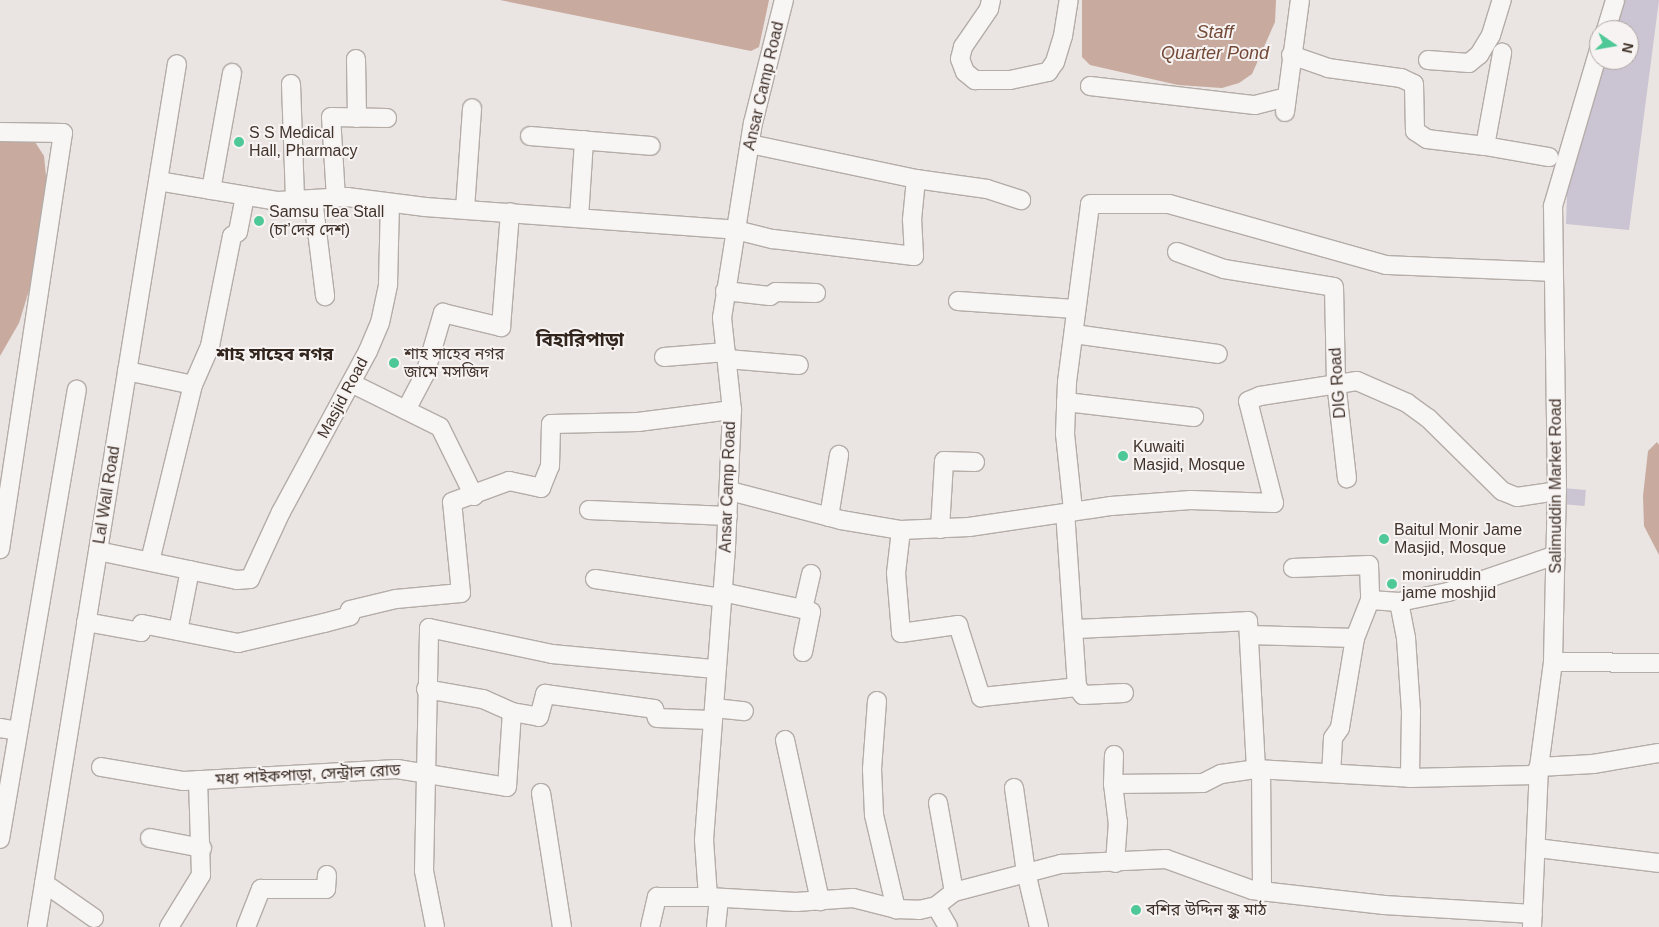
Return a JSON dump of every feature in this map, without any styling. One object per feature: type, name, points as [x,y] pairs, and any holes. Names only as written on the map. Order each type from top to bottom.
[{"type":"street","name":"Ansar Camp Road","points":[[716,927],[704,840],[715,669],[730,491],[732,410],[722,318],[750,144],[784,0]]},
{"type":"street","points":[[991,0],[989,9],[963,47],[960,59],[965,72],[975,80],[1010,80],[1048,72],[1056,62],[1063,36],[1069,0]]},
{"type":"street","points":[[1090,86],[1255,105],[1286,104],[1291,54],[1300,0]]},
{"type":"street","points":[[1428,60],[1469,63],[1479,55],[1491,36],[1502,0]]},
{"type":"street","points":[[1609,20],[1615,0]]},
{"type":"street","points":[[1485,146],[1502,53]]},
{"type":"street","points":[[1291,54],[1328,68],[1401,78],[1414,84],[1415,131],[1427,139],[1485,146],[1549,157]]},
{"type":"street","points":[[356,60],[357,118]]},
{"type":"street","name":"Lal Wall Road","points":[[37,927],[177,64]]},
{"type":"street","name":"Salimuddin Market Road","points":[[1533,920],[1539,767],[1553,662],[1558,491],[1552,272],[1553,206],[1593,70]]},
{"type":"street","points":[[211,190],[232,74]]},
{"type":"street","points":[[291,84],[295,200]]},
{"type":"street","points":[[465,209],[472,108]]},
{"type":"street","points":[[336,198],[331,117],[386,118]]},
{"type":"street","points":[[0,132],[63,133],[0,549]]},
{"type":"street","points":[[530,136],[651,146]]},
{"type":"street","points":[[579,218],[584,140]]},
{"type":"street","points":[[750,144],[916,179],[987,189],[1022,200]]},
{"type":"street","points":[[158,181],[245,196],[295,200],[336,198],[736,230],[773,239],[914,256],[912,220],[916,179]]},
{"type":"street","points":[[150,561],[193,385],[210,346],[232,236],[238,232],[245,196]]},
{"type":"street","points":[[313,199],[325,296]]},
{"type":"street","name":"Masjid Road","points":[[190,570],[237,580],[250,579],[281,512],[368,351],[387,300],[390,203]]},
{"type":"street","points":[[1124,693],[1083,695],[1077,688],[1071,636],[1074,629],[1065,434],[1066,402],[1075,310],[1090,204],[1168,204],[1386,265],[1552,272]]},
{"type":"street","points":[[406,410],[425,374],[443,313],[501,327],[510,212]]},
{"type":"street","name":"DIG Road","points":[[1177,252],[1224,269],[1334,287],[1336,382],[1347,478]]},
{"type":"street","points":[[725,291],[770,296],[776,292],[816,293]]},
{"type":"street","points":[[958,301],[1075,310]]},
{"type":"street","points":[[1074,334],[1218,354]]},
{"type":"street","points":[[664,357],[726,355],[799,365]]},
{"type":"street","points":[[127,371],[193,385]]},
{"type":"street","points":[[730,491],[828,517],[901,530],[940,529],[1069,511],[1191,500],[1274,503],[1248,401],[1260,396],[1336,382],[1357,381],[1407,404],[1428,418],[1502,491],[1517,497],[1558,491]]},
{"type":"street","points":[[351,383],[440,427],[474,496]]},
{"type":"street","points":[[0,839],[77,390]]},
{"type":"street","points":[[1066,402],[1194,417]]},
{"type":"street","points":[[86,622],[141,632],[142,624],[238,643],[350,616],[350,610],[396,599],[461,594],[452,502],[474,496],[490,486],[510,481],[541,488],[545,485],[552,449],[551,424],[638,422],[732,410]]},
{"type":"street","points":[[828,517],[840,455]]},
{"type":"street","points":[[940,529],[944,461],[975,462]]},
{"type":"street","points":[[589,510],[728,516]]},
{"type":"street","points":[[901,530],[896,573],[901,633],[958,624],[981,697],[1077,688]]},
{"type":"street","points":[[98,552],[190,570],[178,631]]},
{"type":"street","points":[[1370,600],[1399,602],[1448,592],[1556,555]]},
{"type":"street","points":[[1293,568],[1369,565],[1370,600],[1355,638],[1340,728],[1332,738],[1331,772]]},
{"type":"street","points":[[803,609],[811,574]]},
{"type":"street","points":[[596,579],[722,595],[803,609],[811,612],[803,652]]},
{"type":"street","points":[[1399,602],[1406,638],[1411,712],[1410,778]]},
{"type":"street","points":[[1074,629],[1248,620],[1259,769],[1262,892]]},
{"type":"street","points":[[435,927],[424,871],[427,835],[424,771],[429,628],[552,654],[715,669]]},
{"type":"street","points":[[1249,635],[1355,638]]},
{"type":"street","points":[[1553,662],[1658,663]]},
{"type":"street","points":[[426,689],[483,699],[512,712],[540,717],[545,694],[654,709],[657,718],[744,711]]},
{"type":"street","points":[[877,701],[872,769],[874,815],[896,909]]},
{"type":"street","name":"মধ্য পাইকপাড়া, সেন্ট্রাল রোড","points":[[101,767],[152,777],[198,780],[323,771],[424,771],[507,787],[512,712]]},
{"type":"street","points":[[0,728],[18,731]]},
{"type":"street","points":[[785,740],[820,901]]},
{"type":"street","points":[[1113,784],[1203,783],[1221,774],[1259,769],[1410,778],[1534,776],[1539,767],[1593,764],[1659,753]]},
{"type":"street","points":[[1114,755],[1113,784],[1118,822],[1115,863]]},
{"type":"street","name":"মধ্য পাইকপাড়া, সেন্ট্রাল রোড","points":[[169,927],[201,875],[202,848],[198,780]]},
{"type":"street","points":[[1014,788],[1026,872],[1039,927]]},
{"type":"street","points":[[541,793],[562,927]]},
{"type":"street","points":[[938,803],[954,892]]},
{"type":"street","points":[[150,838],[202,848]]},
{"type":"street","points":[[1537,848],[1659,863]]},
{"type":"street","points":[[650,927],[657,897],[820,901],[853,898],[896,909],[919,910],[936,906],[954,892],[1060,864],[1115,863],[1166,859],[1262,892],[1533,920]]},
{"type":"street","points":[[246,927],[260,889],[326,889],[327,876]]},
{"type":"street","points":[[44,883],[94,918]]},
{"type":"street","points":[[936,906],[948,927]]},
{"type":"shaded area","points":[[1617,0],[1659,0],[1629,230],[1566,224],[1567,194],[1598,70],[1639,70],[1639,20],[1612,20]]},
{"type":"shaded area","points":[[1563,488],[1586,490],[1585,506],[1562,504]]},
{"type":"water","points":[[500,0],[769,0],[759,47],[751,51]]},
{"type":"water","name":"Staff Quarter Pond","points":[[1082,0],[1276,0],[1275,22],[1252,74],[1239,83],[1222,88],[1178,85],[1090,65],[1082,57]]},
{"type":"water","points":[[0,142],[35,142],[44,156],[48,197],[35,271],[19,323],[0,356]]},
{"type":"water","points":[[1657,442],[1659,445],[1659,555],[1644,526],[1643,496],[1648,451]]},
{"type":"place","name":"S S Medical Hall, Pharmacy","points":[[239,142]]},
{"type":"place","name":"Samsu Tea Stall (চা’দের দেশ)","points":[[259,221]]},
{"type":"place","name":"শাহ সাহেব নগর জামে মসজিদ","points":[[394,363]]},
{"type":"place","name":"Kuwaiti Masjid, Mosque","points":[[1123,456]]},
{"type":"place","name":"Baitul Monir Jame Masjid, Mosque","points":[[1384,539]]},
{"type":"place","name":"moniruddin jame moshjid","points":[[1392,584]]},
{"type":"place","name":"বশির উদ্দিন স্কুল মাঠ","points":[[1136,910]]},
{"type":"district","name":"বিহারিপাড়া","points":[[580,340]]},
{"type":"district","name":"শাহ সাহেব নগর","points":[[275,354]]}]
